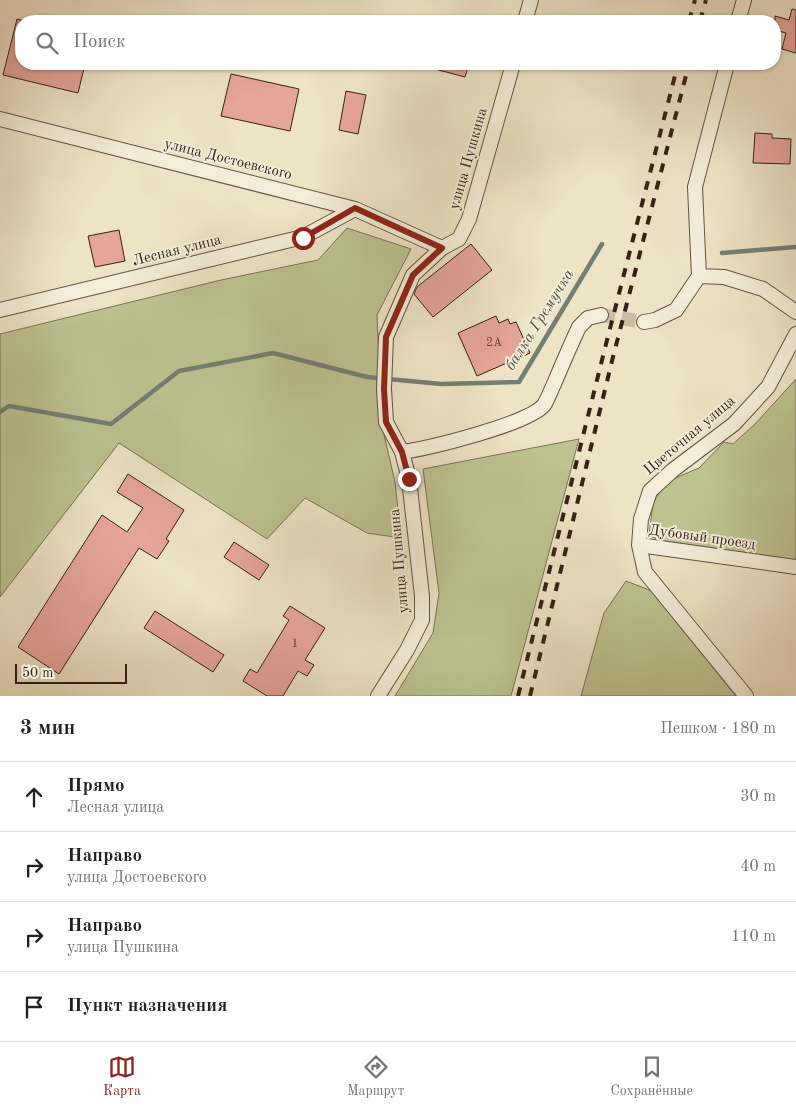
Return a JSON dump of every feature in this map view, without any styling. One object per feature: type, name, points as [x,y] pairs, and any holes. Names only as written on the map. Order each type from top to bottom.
[{"type":"street","points":[[527,15],[531,0]]},
{"type":"street","points":[[740,15],[744,0]]},
{"type":"street","name":"улица Пушкина","points":[[378,696],[407,650],[422,620],[422,596],[410,488],[402,452],[386,422],[384,370],[386,337],[413,275],[442,248],[459,239],[469,218],[511,70]]},
{"type":"street","points":[[644,322],[655,320],[676,310],[699,276],[695,187],[725,70]]},
{"type":"street","name":"улица Достоевского","points":[[0,119],[355,208],[442,248]]},
{"type":"street","name":"Лесная улица","points":[[0,310],[303,238],[355,208]]},
{"type":"street","points":[[699,276],[724,278],[763,289],[796,312]]},
{"type":"street","points":[[402,452],[418,450],[466,437],[522,419],[533,413],[544,405],[579,327],[588,318],[601,315]]},
{"type":"street","name":"Цветочная улица","points":[[639,545],[641,519],[650,491],[673,470],[734,424],[768,387],[796,334]]},
{"type":"street","name":"Дубовый проезд","points":[[746,696],[646,572],[639,545],[796,568]]},
{"type":"green space","points":[[347,228],[411,249],[377,315],[382,426],[395,482],[401,538],[367,533],[305,498],[267,539],[119,443],[0,597],[0,334],[221,280],[318,260]]},
{"type":"green space","points":[[796,379],[796,563],[667,545],[649,535],[653,503],[666,482],[699,468],[724,442],[733,444],[755,424]]},
{"type":"green space","points":[[579,439],[511,696],[395,696],[433,633],[439,593],[423,469]]},
{"type":"green space","points":[[626,581],[652,591],[736,696],[581,696],[604,613]]},
{"type":"building","points":[[792,9],[796,10],[796,53],[782,49],[786,33],[781,32],[781,18],[789,20]]},
{"type":"building","points":[[15,27],[15,70],[84,70],[78,93],[3,75]]},
{"type":"building","points":[[439,70],[467,70],[465,77]]},
{"type":"building","points":[[231,74],[299,89],[290,131],[221,116]]},
{"type":"building","points":[[346,91],[366,95],[358,134],[339,130]]},
{"type":"building","points":[[755,133],[772,134],[772,138],[791,139],[790,164],[753,163]]},
{"type":"building","points":[[119,230],[125,261],[95,267],[88,236]]},
{"type":"building","points":[[471,244],[492,270],[433,317],[414,294],[417,287]]},
{"type":"building","points":[[496,316],[499,323],[508,319],[510,324],[516,322],[530,353],[477,376],[458,333]]},
{"type":"building","points":[[128,474],[184,510],[166,539],[169,541],[157,559],[139,548],[59,674],[18,647],[102,515],[127,532],[143,508],[117,492]]},
{"type":"building","points":[[234,542],[269,565],[259,580],[224,557]]},
{"type":"building","points":[[290,606],[325,628],[305,660],[314,665],[307,676],[298,671],[283,696],[267,696],[243,681],[250,669],[257,673],[289,620],[283,616]]},
{"type":"building","points":[[155,611],[224,655],[213,672],[144,628]]},
{"type":"waterway","name":"балка Гремучка","points":[[0,412],[9,406],[111,424],[179,371],[273,353],[367,377],[441,384],[519,382],[602,244]]},
{"type":"waterway","name":"балка Гремучка","points":[[722,253],[796,247]]},
{"type":"tunnel","points":[[601,315],[644,322]]},
{"type":"railway","points":[[691,15],[695,0]]},
{"type":"railway","points":[[702,15],[706,0]]},
{"type":"railway","points":[[518,696],[676,70]]},
{"type":"railway","points":[[530,696],[613,357],[687,70]]},
{"type":"route","points":[[303,238],[355,208],[442,248],[413,275],[393,317],[386,337],[384,370],[386,422],[402,452],[409,479]]}]
